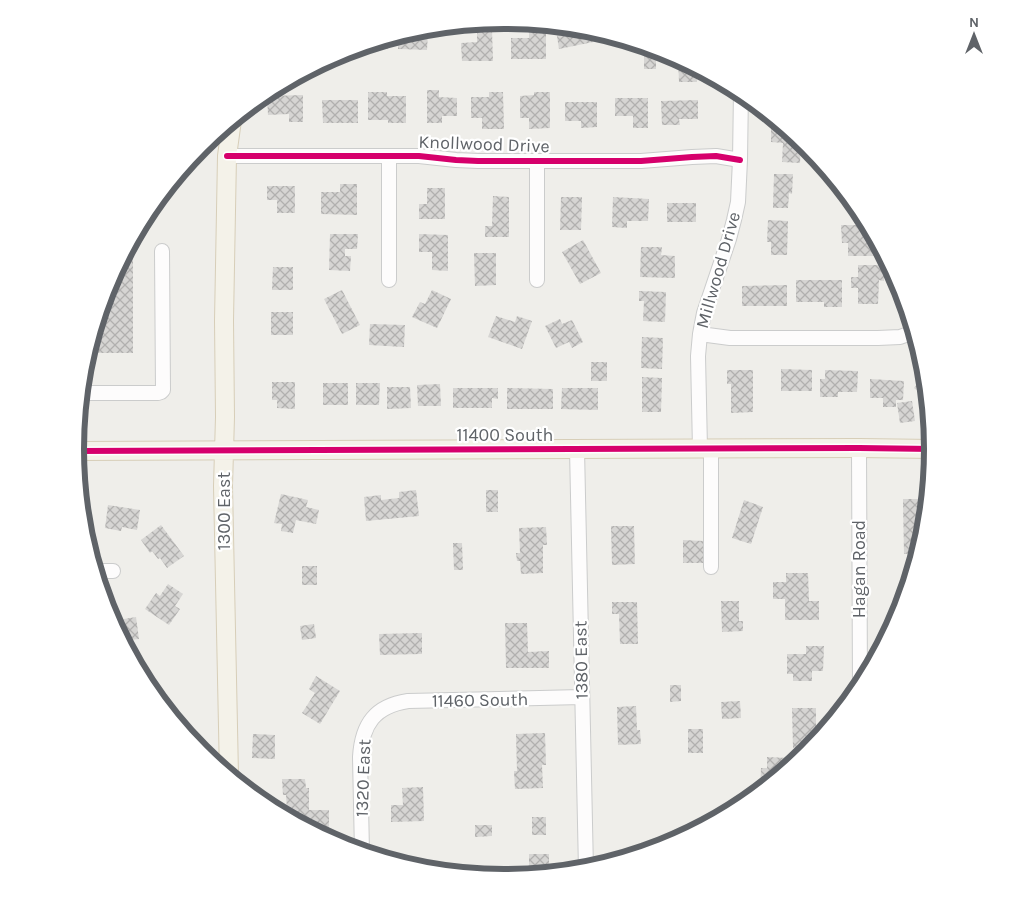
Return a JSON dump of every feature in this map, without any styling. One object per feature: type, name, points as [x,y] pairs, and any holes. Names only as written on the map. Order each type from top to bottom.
[{"type":"main road","name":"1300 East","points":[[229,766],[223,486],[227,156],[231,130]]},
{"type":"main road","name":"1300 East","points":[[223,136],[227,156]]},
{"type":"main road","name":"11400 South","points":[[84,451],[925,449]]},
{"type":"street","name":"Millwood Drive","points":[[711,566],[698,356],[704,313],[738,202],[741,102]]},
{"type":"street","name":"Knollwood Drive","points":[[227,156],[419,156],[456,160],[537,162],[641,161],[716,156],[740,160]]},
{"type":"street","points":[[389,156],[389,280]]},
{"type":"street","points":[[537,162],[537,280]]},
{"type":"street","points":[[88,393],[158,393],[163,390],[162,251]]},
{"type":"street","points":[[700,334],[730,338],[878,338],[900,337],[908,332]]},
{"type":"street","name":"Hagan Road","points":[[859,448],[860,672]]},
{"type":"street","name":"1380 East","points":[[577,449],[586,861]]},
{"type":"street","points":[[103,571],[113,571]]},
{"type":"street","name":"11460 South","points":[[381,711],[389,706],[408,701],[582,697]]},
{"type":"street","name":"1320 East","points":[[362,844],[361,743],[364,730],[371,719],[381,711]]},
{"type":"building","points":[[477,30],[492,30],[493,61],[462,61],[461,43],[477,42]]},
{"type":"building","points":[[529,31],[546,31],[546,59],[511,59],[511,38],[529,38]]},
{"type":"building","points":[[556,32],[598,40],[598,41],[559,49]]},
{"type":"building","points":[[428,36],[427,50],[398,49],[398,43]]},
{"type":"building","points":[[388,45],[388,49],[377,49]]},
{"type":"building","points":[[644,53],[656,57],[656,69],[644,69]]},
{"type":"building","points":[[678,67],[697,76],[697,82],[679,82]]},
{"type":"building","points":[[427,90],[439,90],[439,97],[457,98],[457,116],[442,116],[442,123],[427,123]]},
{"type":"building","points":[[368,92],[387,92],[387,96],[406,96],[406,123],[388,123],[388,120],[368,120]]},
{"type":"building","points":[[489,92],[503,92],[504,129],[482,129],[482,118],[471,118],[471,97],[489,97]]},
{"type":"building","points":[[534,92],[550,92],[550,128],[529,129],[529,118],[520,118],[520,96],[534,95]]},
{"type":"building","points":[[303,95],[303,122],[289,122],[289,114],[268,115],[267,103],[278,96]]},
{"type":"building","points":[[615,98],[648,98],[648,128],[633,128],[633,116],[615,116]]},
{"type":"building","points":[[322,100],[358,100],[358,123],[323,123]]},
{"type":"building","points":[[698,100],[698,119],[679,119],[680,125],[662,125],[661,101]]},
{"type":"building","points":[[565,102],[597,102],[597,127],[581,128],[581,121],[565,121]]},
{"type":"building","points":[[771,128],[776,128],[801,151],[800,163],[782,162],[783,143],[771,142]]},
{"type":"building","points":[[774,174],[793,174],[792,194],[789,193],[788,208],[773,208]]},
{"type":"building","points":[[340,184],[357,184],[357,215],[321,214],[321,192],[340,192]]},
{"type":"building","points":[[267,186],[295,186],[295,213],[277,213],[277,200],[267,200]]},
{"type":"building","points":[[427,188],[445,188],[445,219],[419,219],[419,204],[427,204]]},
{"type":"building","points":[[493,196],[509,197],[509,237],[485,237],[485,226],[492,226]]},
{"type":"building","points":[[561,197],[582,197],[581,230],[560,230]]},
{"type":"building","points":[[613,197],[649,199],[648,221],[627,221],[627,228],[612,227]]},
{"type":"building","points":[[667,203],[696,203],[696,222],[667,222]]},
{"type":"building","points":[[768,220],[788,221],[787,255],[771,255],[771,242],[767,242]]},
{"type":"building","points":[[841,225],[859,225],[877,256],[848,256],[848,243],[842,243]]},
{"type":"building","points":[[330,234],[358,234],[357,249],[345,249],[345,256],[351,256],[350,271],[329,270]]},
{"type":"building","points":[[419,234],[448,235],[448,271],[432,270],[432,252],[419,252]]},
{"type":"building","points":[[583,240],[601,273],[580,284],[562,252]]},
{"type":"building","points":[[641,247],[662,247],[661,255],[675,256],[675,278],[640,277]]},
{"type":"building","points":[[474,253],[496,253],[496,285],[475,286]]},
{"type":"building","points":[[133,254],[133,353],[96,353],[116,288]]},
{"type":"building","points":[[858,265],[882,265],[884,281],[879,280],[878,304],[858,304],[858,288],[851,288],[851,277],[858,277]]},
{"type":"building","points":[[273,267],[293,267],[293,290],[272,290]]},
{"type":"building","points":[[796,280],[842,280],[842,307],[824,307],[824,302],[796,302]]},
{"type":"building","points":[[787,285],[787,306],[742,306],[742,286]]},
{"type":"building","points":[[342,290],[360,325],[342,334],[324,299]]},
{"type":"building","points":[[432,290],[451,299],[437,328],[412,317],[420,302],[425,304]]},
{"type":"building","points":[[639,291],[666,292],[665,322],[643,321],[644,301],[639,301]]},
{"type":"building","points":[[271,312],[293,312],[293,335],[271,335]]},
{"type":"building","points":[[496,316],[515,322],[517,316],[532,321],[522,349],[488,337]]},
{"type":"building","points":[[560,319],[562,324],[572,320],[583,342],[572,348],[569,342],[556,348],[545,326]]},
{"type":"building","points":[[370,324],[405,325],[404,347],[369,345]]},
{"type":"building","points":[[642,337],[663,338],[662,369],[641,368]]},
{"type":"building","points":[[591,362],[607,362],[607,381],[591,381]]},
{"type":"building","points":[[781,369],[812,370],[812,391],[781,391]]},
{"type":"building","points":[[727,370],[753,370],[753,412],[731,413],[731,384],[727,384]]},
{"type":"building","points":[[825,370],[858,371],[857,392],[838,392],[838,397],[820,397],[820,379],[825,379]]},
{"type":"building","points":[[642,377],[662,378],[661,412],[642,412]]},
{"type":"building","points":[[870,379],[904,381],[903,400],[896,400],[896,407],[883,407],[883,398],[870,398]]},
{"type":"building","points":[[919,381],[921,394],[914,388]]},
{"type":"building","points":[[272,382],[295,382],[295,409],[277,408],[277,400],[272,400]]},
{"type":"building","points":[[323,383],[348,383],[348,405],[323,405]]},
{"type":"building","points":[[356,383],[380,383],[379,405],[356,405]]},
{"type":"building","points":[[440,384],[441,406],[418,406],[417,385]]},
{"type":"building","points":[[387,387],[410,387],[411,408],[387,409]]},
{"type":"building","points":[[453,388],[498,388],[498,399],[492,398],[492,408],[453,408]]},
{"type":"building","points":[[507,388],[553,389],[553,409],[507,409]]},
{"type":"building","points":[[562,388],[598,388],[598,410],[561,409]]},
{"type":"building","points":[[912,401],[915,421],[900,423],[897,403]]},
{"type":"building","points":[[416,490],[419,516],[366,521],[364,497],[381,495],[381,500],[399,498],[399,492]]},
{"type":"building","points":[[486,490],[498,490],[498,512],[486,512]]},
{"type":"building","points":[[281,494],[308,500],[306,507],[319,510],[316,524],[296,520],[293,533],[281,531],[282,524],[274,523]]},
{"type":"building","points":[[903,499],[922,499],[917,531],[911,554],[904,554]]},
{"type":"building","points":[[744,500],[763,507],[751,544],[732,538]]},
{"type":"building","points":[[108,505],[140,510],[137,530],[122,527],[121,531],[105,528]]},
{"type":"building","points":[[161,525],[184,556],[167,568],[160,558],[158,559],[152,551],[150,553],[141,540]]},
{"type":"building","points":[[611,526],[634,526],[635,564],[612,565]]},
{"type":"building","points":[[546,527],[547,545],[543,545],[543,573],[521,574],[520,561],[517,561],[516,553],[520,553],[519,528]]},
{"type":"building","points":[[683,540],[704,541],[704,563],[683,563]]},
{"type":"building","points":[[453,543],[462,543],[463,570],[454,570]]},
{"type":"building","points":[[302,566],[317,566],[317,585],[302,585]]},
{"type":"building","points":[[786,573],[808,573],[809,601],[819,601],[819,620],[785,620],[785,599],[773,599],[773,582],[786,582]]},
{"type":"building","points":[[168,584],[183,594],[175,606],[180,609],[169,625],[145,609],[156,593],[160,596]]},
{"type":"building","points":[[721,601],[739,601],[739,621],[743,621],[743,631],[722,632]]},
{"type":"building","points":[[612,602],[637,602],[638,644],[620,644],[619,614],[612,614]]},
{"type":"building","points":[[136,617],[139,639],[131,640],[121,620]]},
{"type":"building","points":[[505,623],[527,623],[528,652],[549,651],[549,668],[506,668]]},
{"type":"building","points":[[314,624],[316,638],[302,640],[300,626]]},
{"type":"building","points":[[422,633],[422,654],[380,655],[379,634]]},
{"type":"building","points":[[806,646],[824,646],[823,671],[812,671],[812,681],[793,681],[793,674],[787,674],[787,654],[806,654]]},
{"type":"building","points":[[316,676],[340,691],[320,724],[302,713],[315,693],[309,689]]},
{"type":"building","points":[[670,685],[681,685],[681,701],[670,702]]},
{"type":"building","points":[[167,694],[178,714],[171,705],[164,695]]},
{"type":"building","points":[[740,701],[741,718],[722,719],[721,702]]},
{"type":"building","points":[[636,706],[637,730],[640,730],[641,744],[618,745],[617,707]]},
{"type":"building","points":[[792,708],[816,708],[816,730],[800,748],[793,748]]},
{"type":"building","points":[[688,729],[703,729],[703,753],[688,753]]},
{"type":"building","points":[[545,733],[546,765],[542,765],[543,788],[515,789],[514,771],[517,771],[516,734]]},
{"type":"building","points":[[253,734],[275,735],[275,759],[252,758]]},
{"type":"building","points":[[767,757],[789,758],[760,782],[761,768],[767,768]]},
{"type":"building","points":[[282,779],[305,779],[306,788],[309,788],[309,810],[329,810],[329,829],[319,826],[287,808],[286,795],[283,795]]},
{"type":"building","points":[[423,787],[424,821],[391,822],[391,805],[403,805],[402,788]]},
{"type":"building","points":[[532,817],[546,817],[546,835],[532,835]]},
{"type":"building","points":[[475,825],[492,825],[492,836],[475,837]]},
{"type":"building","points":[[529,854],[549,854],[549,867],[529,868]]},
{"type":"cycle path","points":[[227,156],[419,156],[478,161],[641,161],[716,156],[740,160]]},
{"type":"cycle path","points":[[84,451],[925,449]]}]
